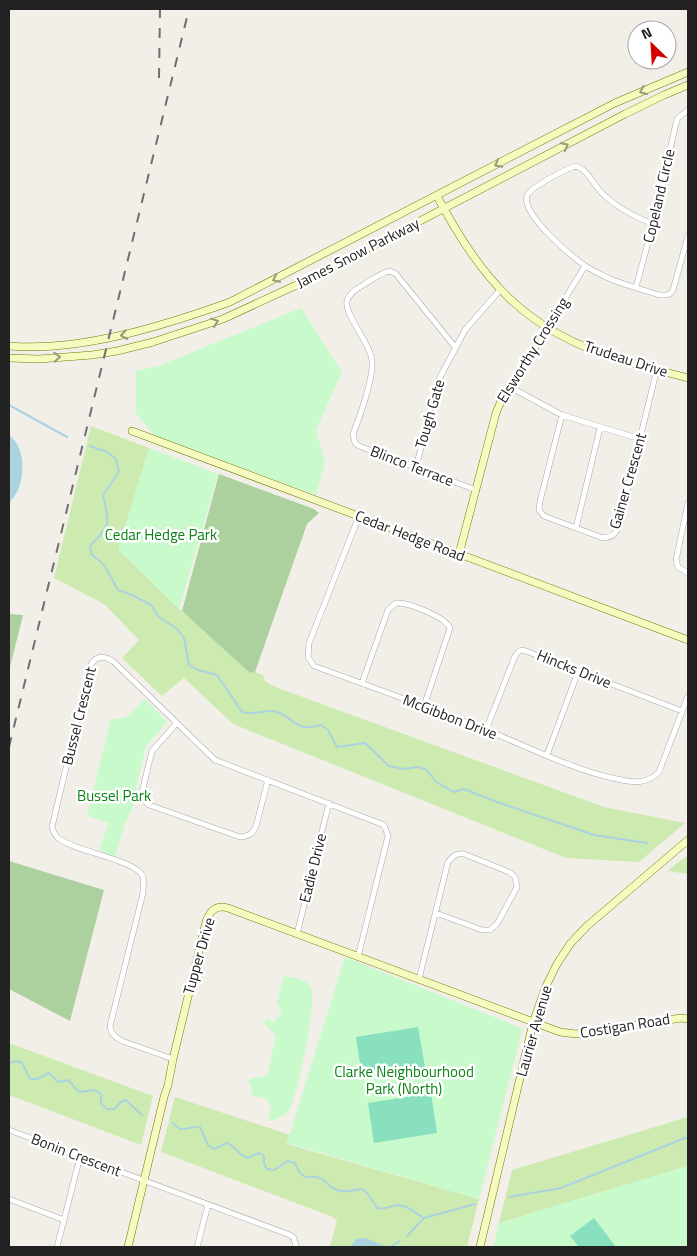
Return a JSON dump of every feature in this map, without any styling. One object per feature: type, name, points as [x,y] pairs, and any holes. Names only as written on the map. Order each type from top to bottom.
[{"type":"street","name":"James Snow Parkway","points":[[9,346],[53,345],[135,333],[190,317],[230,302],[615,103],[688,72]]},
{"type":"street","name":"James Snow Parkway","points":[[9,358],[39,359],[117,351],[153,342],[223,319],[303,282],[625,114],[664,95],[688,86]]},
{"type":"street","name":"Copeland Circle","points":[[636,287],[653,224],[676,123],[678,118],[688,110]]},
{"type":"street","points":[[653,224],[619,207],[602,193],[586,172],[576,166],[531,189],[526,202],[551,238],[585,266],[609,278],[659,295],[671,294],[688,236]]},
{"type":"street","name":"Trudeau Drive","points":[[437,196],[468,251],[500,290],[517,306],[547,328],[617,359],[688,378]]},
{"type":"street","name":"Elsworthy Crossing","points":[[460,554],[501,400],[585,266]]},
{"type":"street","name":"Blinco Terrace","points":[[455,347],[396,274],[390,271],[383,272],[352,292],[347,300],[347,309],[370,350],[372,360],[372,371],[353,439],[359,446],[476,490]]},
{"type":"street","name":"Tough Gate","points":[[416,467],[438,381],[466,330],[500,290]]},
{"type":"street","name":"Gainer Crescent","points":[[562,415],[539,510],[544,516],[606,538],[616,533],[657,370]]},
{"type":"street","points":[[510,387],[562,415],[600,428],[640,438]]},
{"type":"street","points":[[576,528],[600,428]]},
{"type":"street","name":"Cedar Hedge Road","points":[[132,431],[688,640]]},
{"type":"street","points":[[688,503],[676,560],[678,568],[688,573]]},
{"type":"street","name":"McGibbon Drive","points":[[358,516],[309,643],[307,654],[314,666],[424,706],[547,755],[618,779],[645,782],[652,779],[659,772],[688,696]]},
{"type":"street","points":[[362,683],[388,610],[396,603],[410,605],[447,622],[450,628],[424,706]]},
{"type":"street","name":"Hincks Drive","points":[[486,730],[515,656],[519,651],[525,650],[682,712]]},
{"type":"street","name":"Bussel Crescent","points":[[173,1059],[122,1041],[115,1037],[111,1032],[110,1026],[143,892],[143,876],[138,869],[58,838],[52,827],[92,660],[102,656],[114,662],[215,760],[380,822],[387,831],[388,836],[358,957]]},
{"type":"street","points":[[547,755],[578,672]]},
{"type":"street","points":[[176,724],[152,751],[142,792],[144,800],[149,805],[240,837],[248,836],[253,833],[256,826],[268,780]]},
{"type":"street","name":"Eadie Drive","points":[[297,934],[329,803]]},
{"type":"street","name":"Laurier Avenue","points":[[480,1247],[533,1023],[554,970],[576,937],[587,926],[688,840]]},
{"type":"street","points":[[419,979],[448,862],[455,855],[464,854],[509,872],[515,877],[517,887],[497,924],[490,930],[482,930],[436,913]]},
{"type":"street","name":"Tupper Drive","points":[[128,1247],[205,926],[209,913],[214,909],[223,907],[533,1023]]},
{"type":"street","name":"Costigan Road","points":[[533,1023],[560,1032],[576,1034],[688,1018]]},
{"type":"street","name":"Bonin Crescent","points":[[9,1130],[290,1235],[297,1243],[296,1247]]},
{"type":"street","points":[[57,1247],[80,1157]]},
{"type":"street","points":[[9,1199],[64,1220]]},
{"type":"street","points":[[197,1247],[208,1205]]},
{"type":"green space","points":[[301,308],[342,372],[316,430],[325,463],[316,495],[155,436],[136,413],[136,371],[161,365]]},
{"type":"green space","points":[[91,426],[149,448],[119,550],[179,609],[250,673],[255,672],[263,675],[266,682],[278,688],[604,807],[685,823],[639,862],[566,858],[233,724],[184,678],[162,696],[122,658],[139,640],[104,604],[54,578]]},
{"type":"green space","name":"Cedar Hedge Park","points":[[149,448],[218,474],[179,609],[118,549]]},
{"type":"green space","points":[[219,474],[314,509],[319,513],[307,524],[255,672],[250,673],[182,611]]},
{"type":"green space","points":[[9,614],[23,615],[9,671]]},
{"type":"green space","name":"Bussel Park","points":[[145,699],[167,722],[146,746],[136,789],[136,799],[125,824],[115,857],[99,850],[109,823],[87,816],[111,719],[125,718]]},
{"type":"green space","points":[[688,855],[688,874],[667,871]]},
{"type":"green space","points":[[9,861],[104,890],[70,1021],[9,989]]},
{"type":"green space","name":"Clarke Neighbourhood Park (North)","points":[[345,957],[521,1028],[522,1031],[479,1199],[287,1143]]},
{"type":"green space","points":[[284,976],[299,979],[309,985],[312,997],[311,1011],[298,1085],[290,1108],[283,1116],[268,1121],[271,1105],[266,1099],[251,1095],[252,1086],[248,1083],[251,1078],[267,1076],[276,1036],[262,1021],[268,1019],[271,1022],[275,1022],[282,1011],[277,1003]]},
{"type":"green space","points":[[418,1027],[425,1067],[362,1077],[356,1037]]},
{"type":"green space","points":[[9,1043],[153,1096],[141,1145],[9,1095]]},
{"type":"green space","points":[[431,1093],[437,1133],[374,1143],[368,1103]]},
{"type":"green space","points":[[175,1097],[290,1135],[287,1144],[479,1199],[467,1247],[330,1247],[337,1220],[333,1217],[161,1152]]},
{"type":"green space","points":[[688,1117],[688,1166],[499,1223],[512,1170]]},
{"type":"green space","points":[[688,1166],[688,1247],[493,1247],[499,1223]]},
{"type":"green space","points":[[594,1218],[616,1247],[579,1247],[570,1236]]},
{"type":"water","points":[[9,435],[21,453],[22,476],[18,490],[9,503]]},
{"type":"water","points":[[365,1238],[388,1247],[350,1247],[356,1239]]},
{"type":"waterway","points":[[9,405],[67,437]]},
{"type":"waterway","points":[[90,446],[107,452],[116,459],[119,472],[103,495],[107,512],[107,523],[102,533],[90,546],[92,555],[106,567],[118,590],[151,605],[159,617],[177,629],[184,638],[189,665],[198,670],[217,675],[242,712],[273,711],[284,715],[301,726],[312,727],[321,725],[328,730],[337,747],[365,743],[389,766],[404,769],[418,767],[427,770],[436,782],[454,792],[464,789],[594,835],[647,843]]},
{"type":"waterway","points":[[9,1063],[16,1061],[22,1063],[30,1079],[37,1079],[49,1073],[58,1082],[68,1080],[79,1092],[94,1090],[101,1094],[101,1104],[107,1109],[114,1109],[126,1100],[142,1115]]},
{"type":"waterway","points":[[173,1123],[180,1129],[200,1127],[208,1145],[214,1149],[227,1143],[247,1158],[259,1153],[264,1156],[264,1164],[267,1169],[274,1170],[288,1161],[295,1163],[299,1172],[305,1177],[318,1177],[337,1190],[362,1189],[377,1208],[383,1209],[400,1205],[424,1218]]},
{"type":"waterway","points":[[509,1197],[561,1188],[688,1138]]},
{"type":"waterway","points":[[407,1236],[424,1218],[475,1204]]},
{"type":"waterway","points":[[390,1247],[400,1241]]},
{"type":"railway","points":[[159,78],[160,9]]},
{"type":"railway","points":[[9,747],[189,9]]}]
